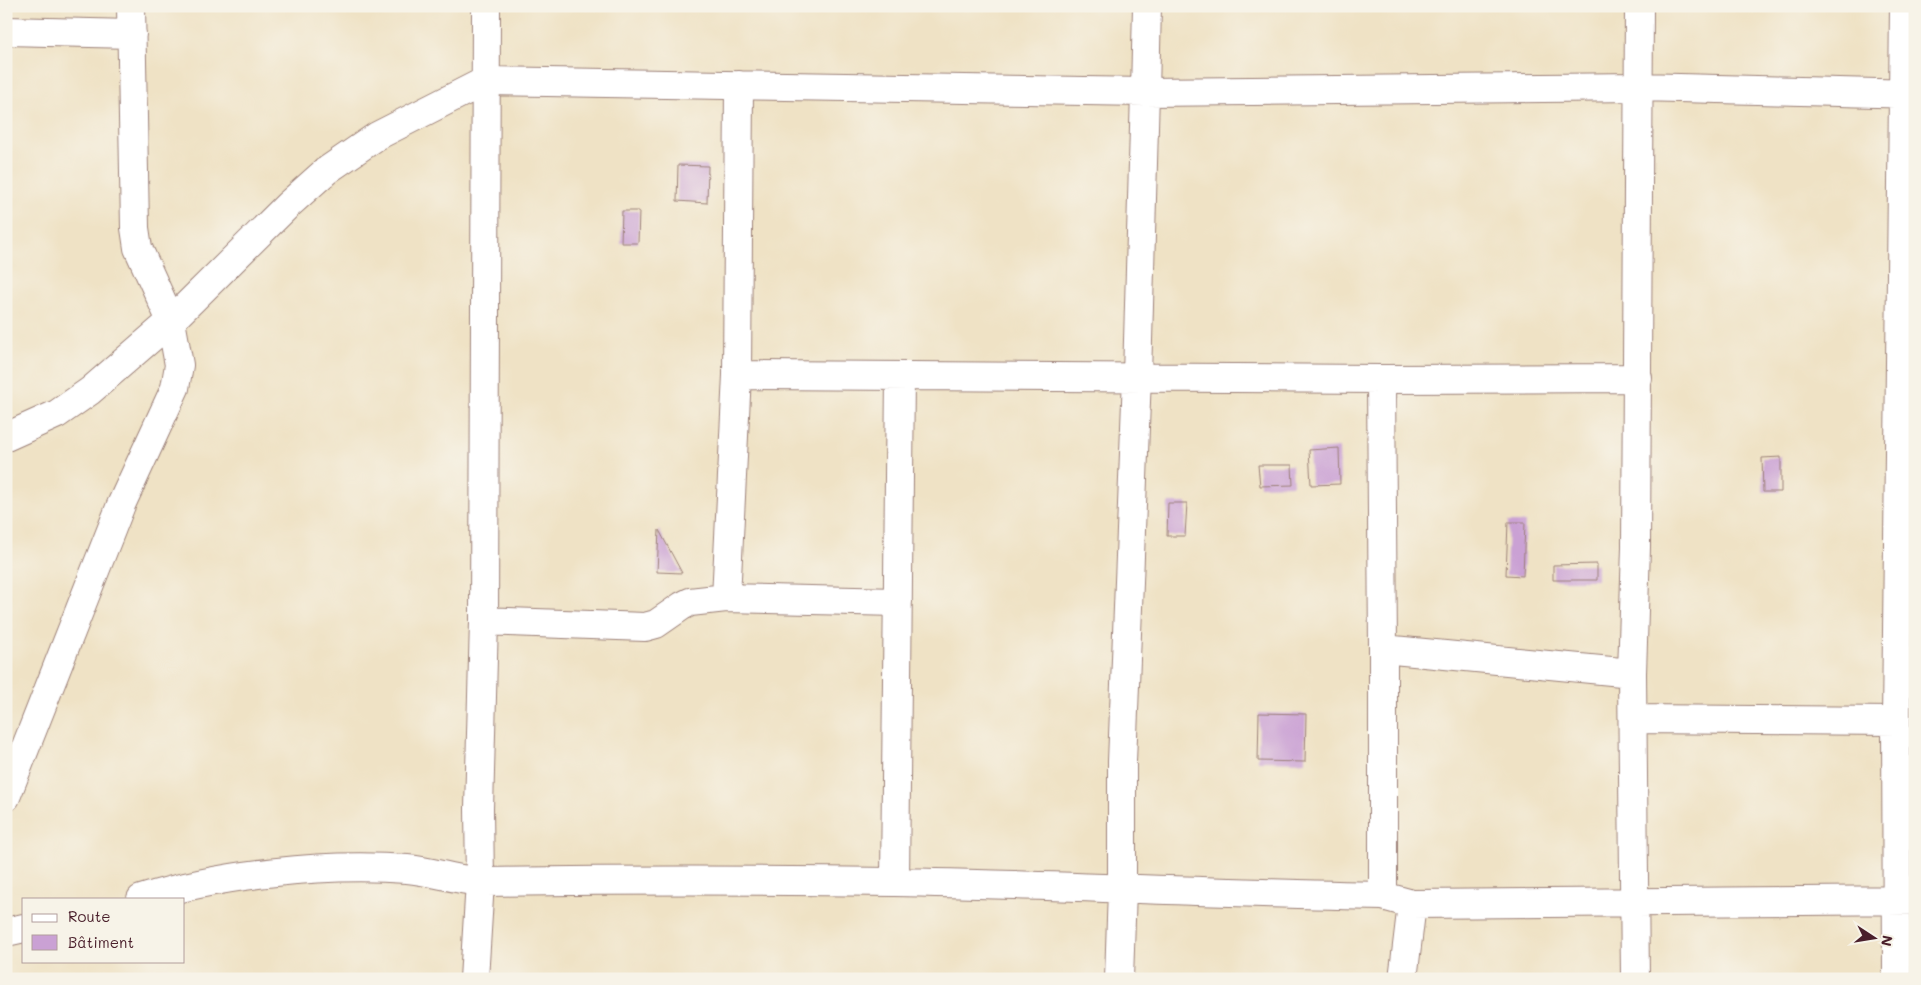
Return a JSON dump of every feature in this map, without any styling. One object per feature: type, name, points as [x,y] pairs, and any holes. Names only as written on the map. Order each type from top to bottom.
[{"type":"street","points":[[6,797],[121,505],[175,388],[179,366],[171,321],[138,248],[135,228],[132,6]]},
{"type":"street","points":[[474,979],[480,882],[479,808],[484,621],[486,6]]},
{"type":"street","points":[[1119,979],[1122,888],[1122,752],[1137,376],[1147,6]]},
{"type":"street","points":[[1636,979],[1632,673],[1638,378],[1639,6]]},
{"type":"street","points":[[1897,979],[1906,900],[1896,721],[1906,631],[1909,94],[1904,6]]},
{"type":"street","points":[[6,31],[132,34]]},
{"type":"street","points":[[6,438],[57,414],[90,391],[171,321],[288,205],[326,171],[378,136],[485,81],[1145,92],[1640,87],[1909,94]]},
{"type":"street","points":[[726,598],[737,375],[739,85]]},
{"type":"street","points":[[737,375],[1381,379],[1638,378]]},
{"type":"street","points":[[896,882],[900,376]]},
{"type":"street","points":[[1381,379],[1382,896]]},
{"type":"street","points":[[484,621],[645,627],[656,624],[690,602],[726,598],[898,602]]},
{"type":"street","points":[[1383,649],[1632,673]]},
{"type":"street","points":[[1634,719],[1896,721]]},
{"type":"street","points":[[144,898],[165,891],[219,880],[330,868],[408,869],[480,882],[680,880],[896,882],[1122,888],[1189,892],[1382,896],[1412,904],[1906,900]]},
{"type":"street","points":[[1403,979],[1412,904]]},
{"type":"street","points":[[6,932],[22,928]]},
{"type":"building","points":[[678,165],[708,166],[707,203],[677,201]]},
{"type":"building","points":[[622,211],[639,211],[638,243],[621,243]]},
{"type":"building","points":[[1339,448],[1340,484],[1311,485],[1309,450]]},
{"type":"building","points":[[1781,457],[1781,492],[1763,492],[1762,458]]},
{"type":"building","points":[[1258,465],[1292,465],[1293,485],[1260,486]]},
{"type":"building","points":[[1168,503],[1187,503],[1185,536],[1167,536]]},
{"type":"building","points":[[1508,522],[1525,522],[1523,576],[1506,575]]},
{"type":"building","points":[[659,530],[682,573],[657,572]]},
{"type":"building","points":[[1597,564],[1597,580],[1553,580],[1553,565]]},
{"type":"building","points":[[1259,713],[1306,714],[1305,762],[1258,761]]}]
